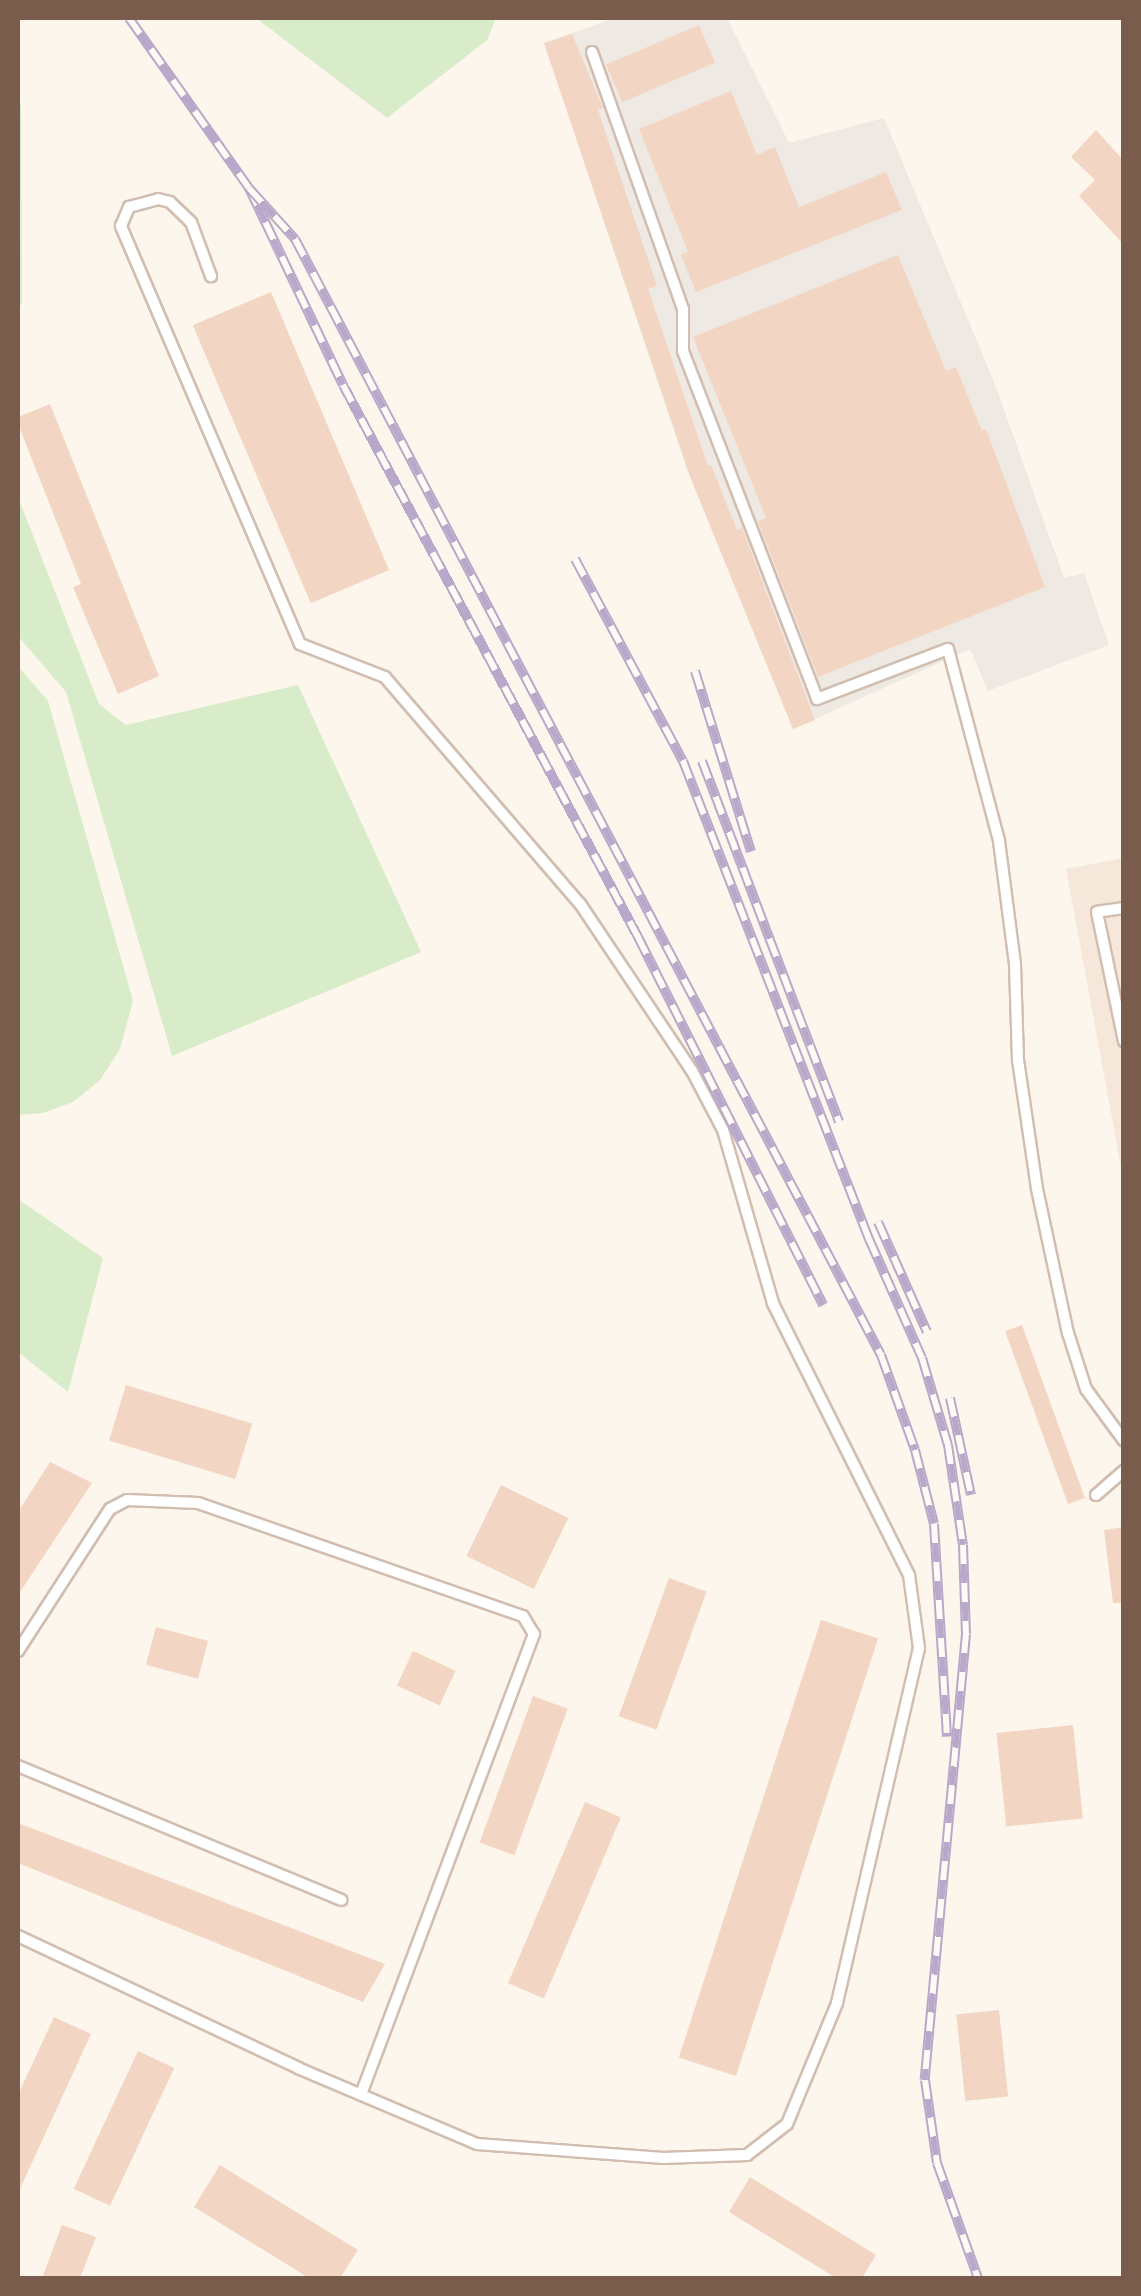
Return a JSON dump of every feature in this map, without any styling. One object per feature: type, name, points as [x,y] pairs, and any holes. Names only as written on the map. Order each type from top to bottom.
[{"type":"lane","points":[[592,52],[683,309],[683,352],[817,699],[948,649],[999,840],[1014,965],[1018,1060],[1037,1189],[1068,1333],[1086,1389],[1124,1441]]},
{"type":"lane","points":[[18,1936],[361,2095],[477,2144],[663,2158],[747,2155],[786,2124],[837,2003],[920,1648],[909,1575],[773,1302],[723,1130],[692,1071],[580,904],[385,677],[300,644],[121,226],[129,207],[158,199],[170,202],[191,222],[211,276]]},
{"type":"lane","points":[[1124,908],[1097,912],[1124,1041]]},
{"type":"lane","points":[[1096,1496],[1124,1470]]},
{"type":"lane","points":[[18,1651],[110,1509],[127,1500],[198,1503],[522,1616],[534,1634],[361,2095]]},
{"type":"lane","points":[[18,1766],[340,1900]]},
{"type":"shaded area","points":[[615,18],[727,18],[789,143],[884,118],[996,387],[1064,578],[1084,573],[1109,645],[988,691],[970,649],[793,729],[689,474],[544,43]]},
{"type":"shaded area","points":[[1123,858],[1123,1178],[1066,869]]},
{"type":"green space","points":[[256,18],[496,18],[487,40],[387,118]]},
{"type":"green space","points":[[18,95],[22,302],[18,311]]},
{"type":"green space","points":[[18,497],[99,704],[126,725],[298,685],[421,952],[172,1056],[66,692],[18,636]]},
{"type":"green space","points":[[18,666],[48,701],[133,1001],[120,1049],[100,1080],[73,1102],[43,1113],[18,1115]]},
{"type":"green space","points":[[18,1199],[103,1258],[68,1392],[18,1352]]},
{"type":"building","points":[[699,25],[715,63],[622,102],[606,64]]},
{"type":"building","points":[[572,34],[603,108],[598,110],[657,286],[648,289],[708,466],[711,465],[737,530],[742,528],[815,720],[793,729],[689,474],[544,43]]},
{"type":"building","points":[[731,91],[757,155],[775,147],[799,207],[886,172],[902,210],[696,292],[681,255],[688,252],[639,129]]},
{"type":"building","points":[[1096,130],[1124,161],[1124,245],[1079,196],[1095,180],[1071,157]]},
{"type":"building","points":[[898,255],[946,371],[956,367],[982,431],[986,429],[1045,587],[818,677],[758,521],[766,518],[693,337]]},
{"type":"building","points":[[271,292],[389,570],[311,603],[193,325]]},
{"type":"building","points":[[50,404],[159,676],[118,694],[73,587],[81,584],[18,424],[18,417]]},
{"type":"building","points":[[1022,1325],[1085,1498],[1068,1504],[1005,1331]]},
{"type":"building","points":[[126,1385],[252,1424],[235,1479],[109,1440]]},
{"type":"building","points":[[50,1462],[92,1483],[18,1595],[18,1512]]},
{"type":"building","points":[[501,1485],[568,1518],[534,1589],[466,1556]]},
{"type":"building","points":[[1124,1527],[1124,1603],[1113,1603],[1104,1530]]},
{"type":"building","points":[[669,1578],[707,1592],[656,1730],[619,1716]]},
{"type":"building","points":[[821,1620],[878,1639],[736,2076],[679,2057]]},
{"type":"building","points":[[156,1627],[208,1641],[198,1679],[146,1665]]},
{"type":"building","points":[[413,1651],[456,1671],[440,1705],[397,1685]]},
{"type":"building","points":[[533,1696],[568,1709],[514,1855],[480,1843]]},
{"type":"building","points":[[1073,1725],[1083,1818],[1006,1827],[996,1733]]},
{"type":"building","points":[[585,1802],[621,1817],[544,1999],[508,1983]]},
{"type":"building","points":[[18,1823],[385,1964],[363,2002],[18,1863]]},
{"type":"building","points":[[999,2010],[1008,2097],[965,2101],[956,2014]]},
{"type":"building","points":[[54,2017],[91,2034],[18,2193],[18,2095]]},
{"type":"building","points":[[138,2051],[174,2068],[110,2206],[74,2189]]},
{"type":"building","points":[[220,2165],[358,2250],[340,2278],[309,2278],[194,2207]]},
{"type":"building","points":[[750,2177],[876,2255],[862,2278],[836,2278],[729,2212]]},
{"type":"building","points":[[62,2225],[96,2237],[80,2278],[42,2278]]},
{"type":"railway","points":[[129,18],[249,188],[343,385],[638,937],[823,1305]]},
{"type":"railway","points":[[249,188],[295,239],[881,1355],[915,1450],[934,1524],[947,1737]]},
{"type":"railway","points":[[575,559],[683,761],[869,1239],[922,1358],[948,1445],[963,1545],[966,1634],[925,2080],[937,2163],[978,2278]]},
{"type":"railway","points":[[695,671],[751,852]]},
{"type":"railway","points":[[702,761],[839,1122]]},
{"type":"railway","points":[[878,1222],[927,1332]]},
{"type":"railway","points":[[950,1398],[971,1495]]}]
